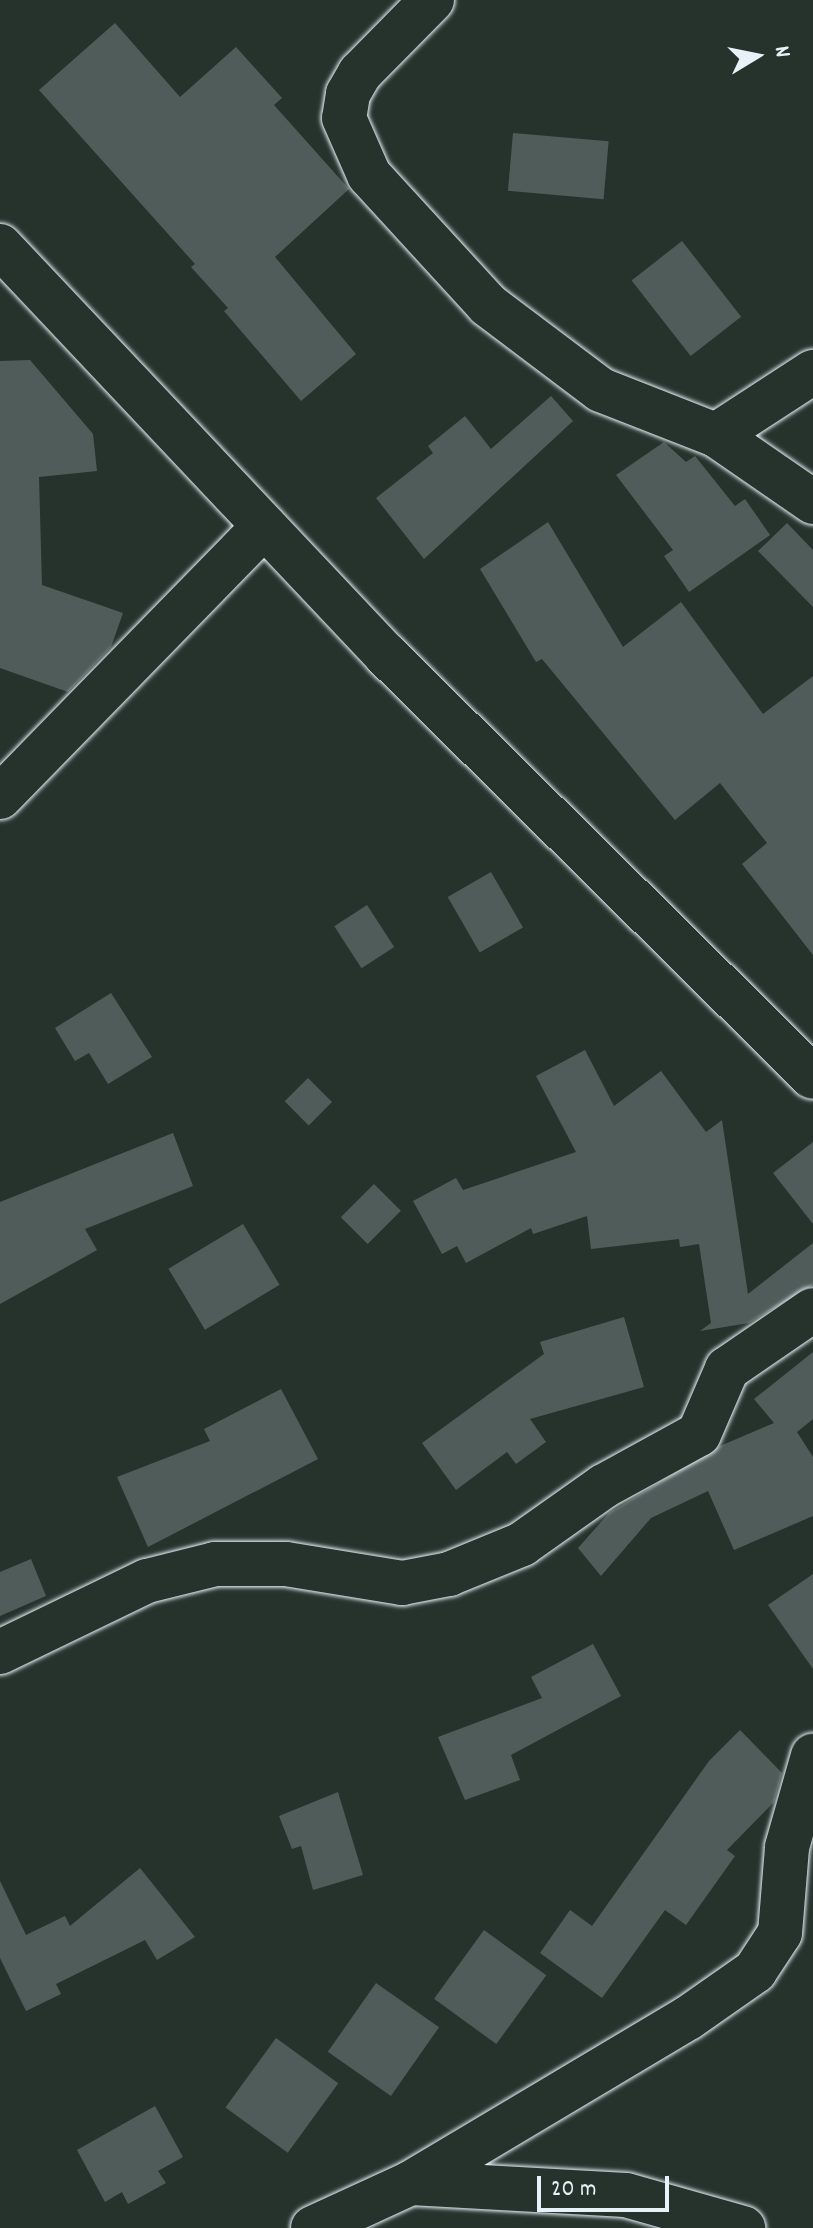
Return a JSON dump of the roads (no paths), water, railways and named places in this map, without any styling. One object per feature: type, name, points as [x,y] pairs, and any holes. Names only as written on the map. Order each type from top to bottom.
[{"type":"street","points":[[432,0],[360,73],[348,94],[344,118],[369,175],[488,305],[601,390],[716,435],[813,502]]},
{"type":"street","points":[[0,246],[386,655],[813,1077]]},
{"type":"street","points":[[716,435],[813,372]]},
{"type":"street","points":[[0,797],[264,526]]},
{"type":"street","points":[[0,1652],[147,1581],[215,1564],[286,1564],[402,1583],[449,1574],[522,1544],[604,1486],[699,1434],[727,1369],[813,1310]]},
{"type":"street","points":[[313,2228],[411,2183],[688,2018],[755,1971],[780,1933],[787,1847],[813,1756]]},
{"type":"street","points":[[411,2183],[626,2195],[743,2228]]}]
